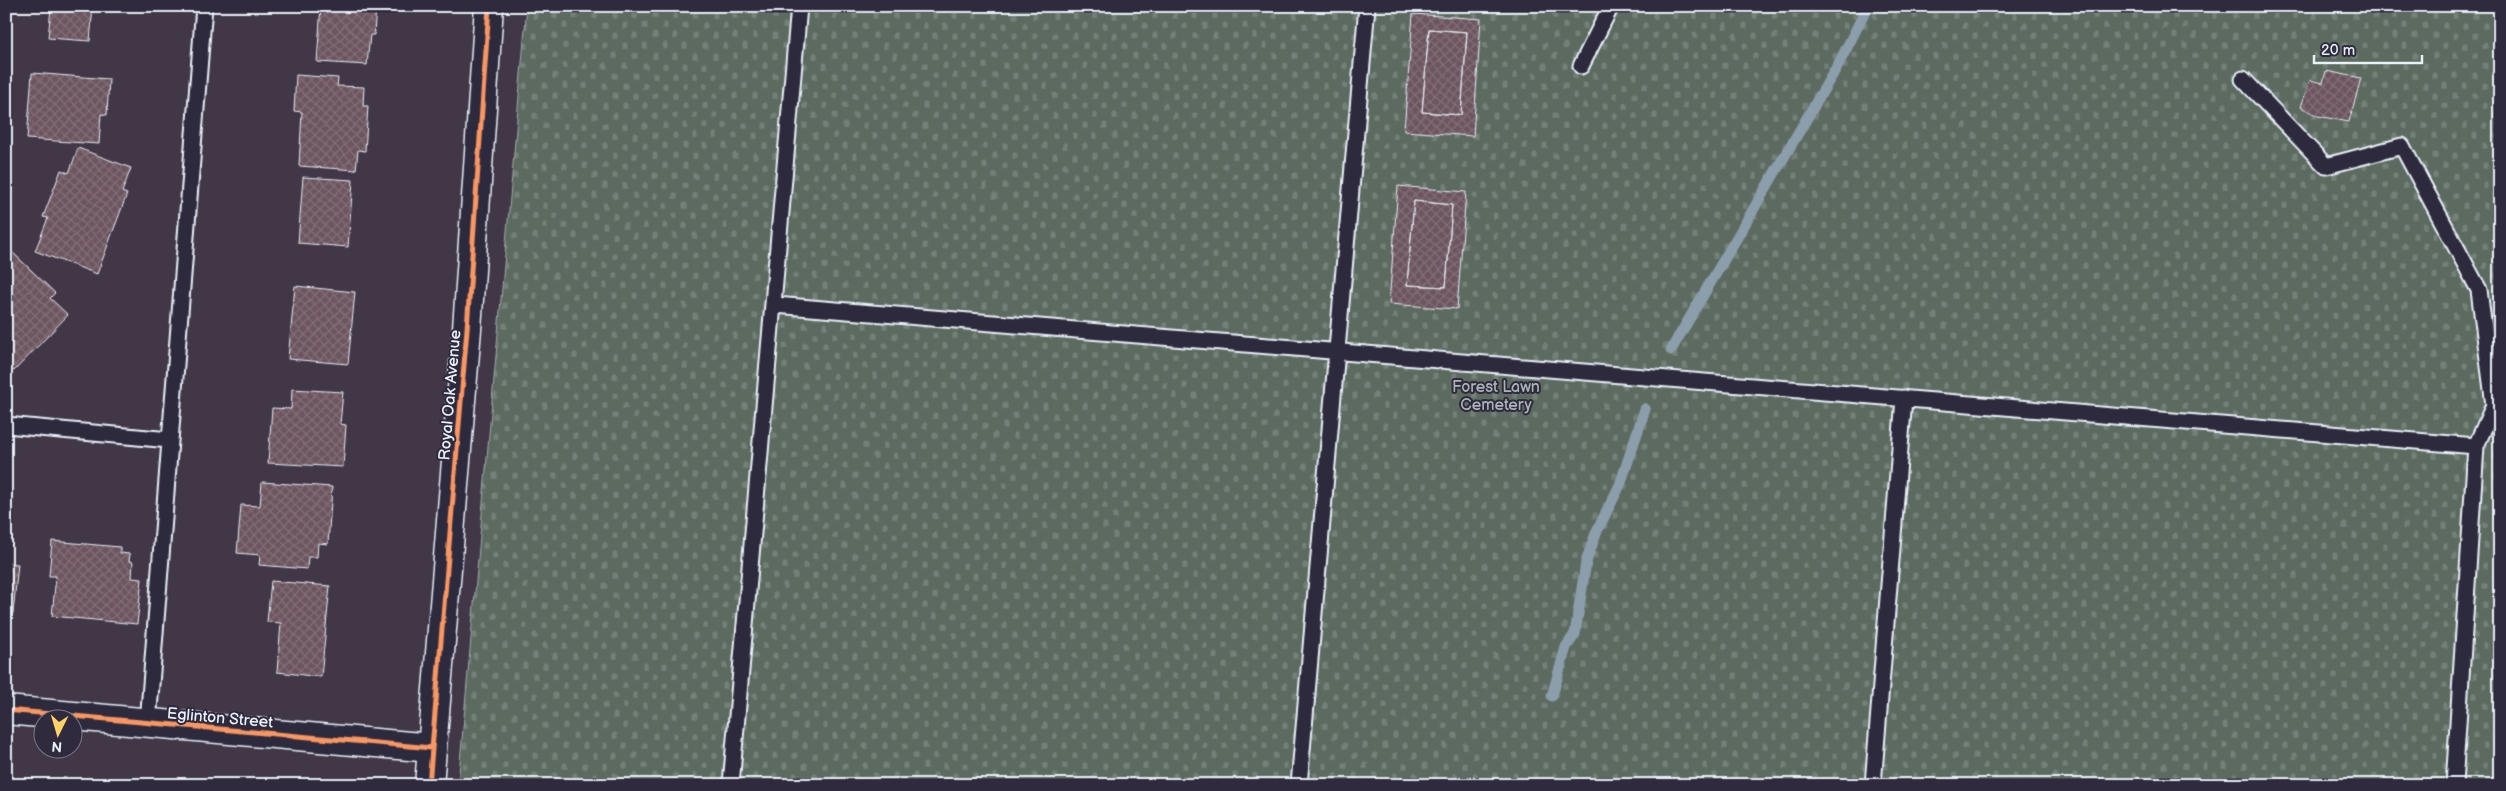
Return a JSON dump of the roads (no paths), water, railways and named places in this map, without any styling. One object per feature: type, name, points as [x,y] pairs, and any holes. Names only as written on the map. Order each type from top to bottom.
[{"type":"street","name":"Royal Oak Avenue","points":[[429,785],[467,329],[489,6]]},
{"type":"street","name":"Eglinton Street","points":[[6,710],[432,748]]},
{"type":"lane","points":[[148,723],[204,6]]},
{"type":"lane","points":[[731,785],[799,6]]},
{"type":"lane","points":[[1299,785],[1367,6]]},
{"type":"lane","points":[[1581,66],[1611,6]]},
{"type":"lane","points":[[2243,79],[2326,166],[2402,146],[2479,290],[2494,405],[2476,446],[2454,785]]},
{"type":"lane","points":[[774,305],[2476,446]]},
{"type":"lane","points":[[1873,785],[1904,398]]},
{"type":"lane","points":[[6,425],[170,440]]},
{"type":"waterway","points":[[1671,350],[1838,65],[1868,6]]},
{"type":"waterway","points":[[1552,696],[1566,647],[1575,634],[1586,562],[1596,533],[1620,485],[1645,409]]},
{"type":"park label","name":"Forest Lawn Cemetery","points":[[1496,395]]}]
